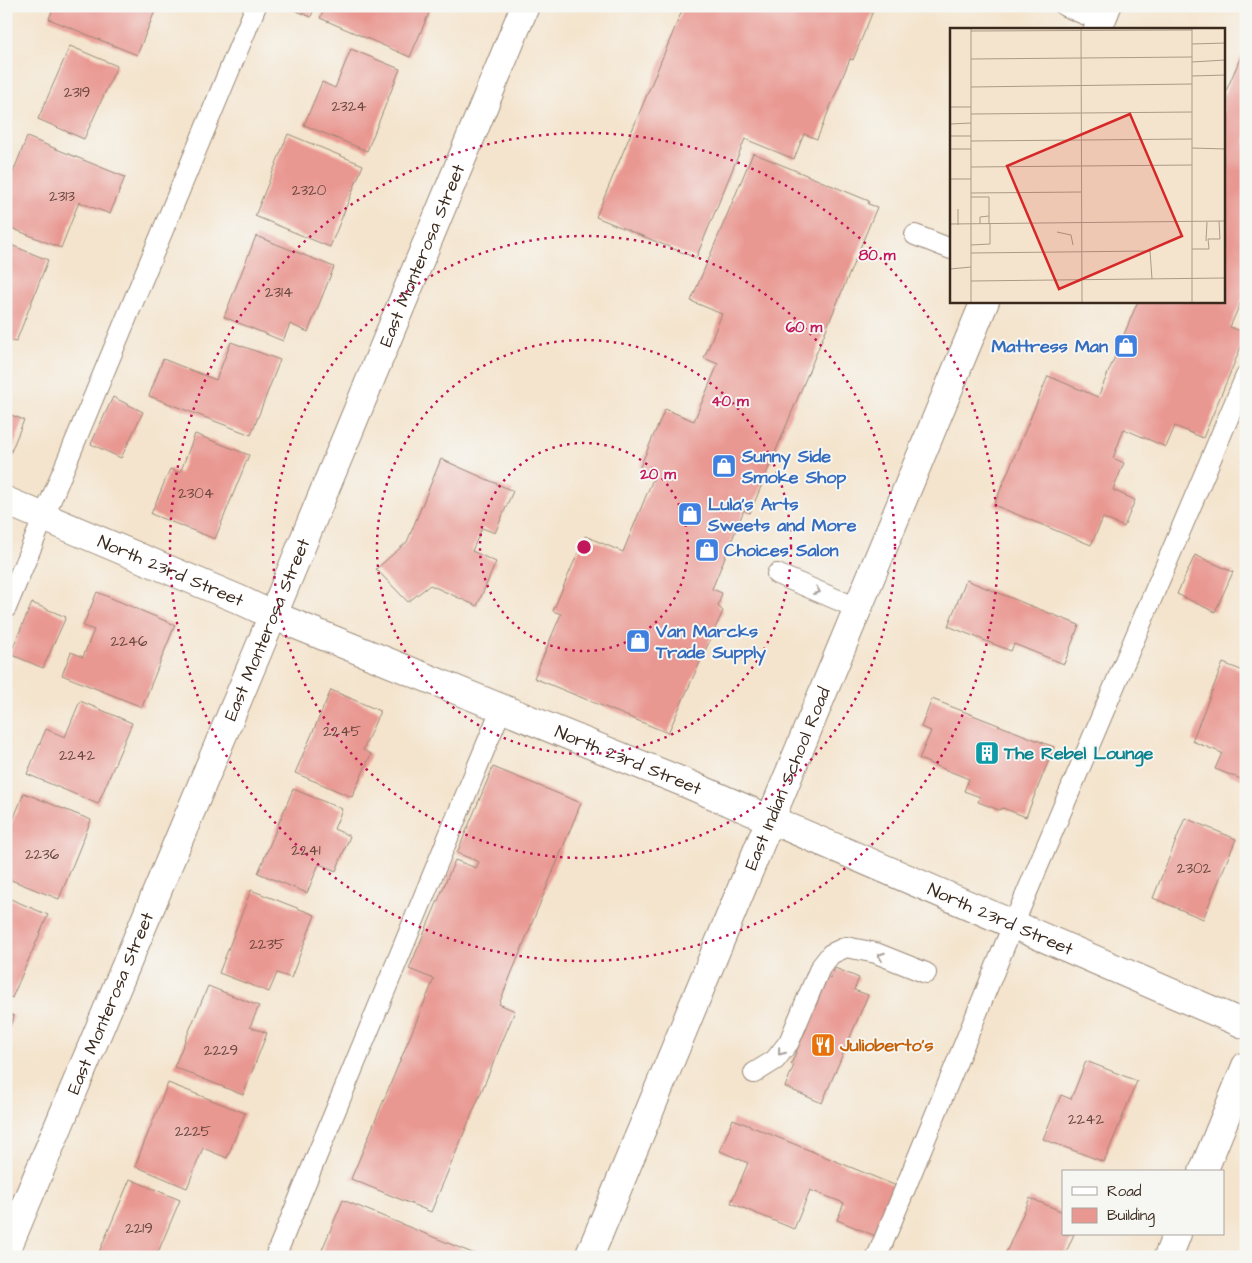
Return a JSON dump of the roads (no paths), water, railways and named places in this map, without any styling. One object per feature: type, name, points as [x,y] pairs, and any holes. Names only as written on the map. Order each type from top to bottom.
[{"type":"street","name":"East Monterosa Street","points":[[6,1251],[525,6]]},
{"type":"street","name":"East Indian School Road","points":[[589,1257],[985,302]]},
{"type":"street","name":"North 23rd Street","points":[[6,501],[272,615],[770,819],[1246,1025]]},
{"type":"street","points":[[1204,1170],[1246,1066]]},
{"type":"street","points":[[1168,1257],[1176,1236]]},
{"type":"lane","points":[[6,608],[256,6]]},
{"type":"lane","points":[[1065,6],[1102,19]]},
{"type":"lane","points":[[915,235],[950,249]]},
{"type":"lane","points":[[877,1257],[1013,925],[1246,376]]},
{"type":"lane","points":[[777,574],[857,608]]},
{"type":"lane","points":[[274,1257],[502,708]]},
{"type":"lane","points":[[754,1072],[775,1060],[789,1042],[820,968],[831,954],[846,947],[876,953],[926,973]]},
{"type":"place","name":"Mattress Man","points":[[1126,346]]},
{"type":"place","name":"Sunny Side Smoke Shop","points":[[724,466]]},
{"type":"place","name":"Lula’s Arts Sweets and More","points":[[690,514]]},
{"type":"place","name":"Choices Salon","points":[[707,550]]},
{"type":"place","name":"Van Marcks Trade Supply","points":[[638,641]]},
{"type":"place","name":"The Rebel Lounge","points":[[987,753]]},
{"type":"place","name":"Julioberto’s","points":[[823,1045]]}]
